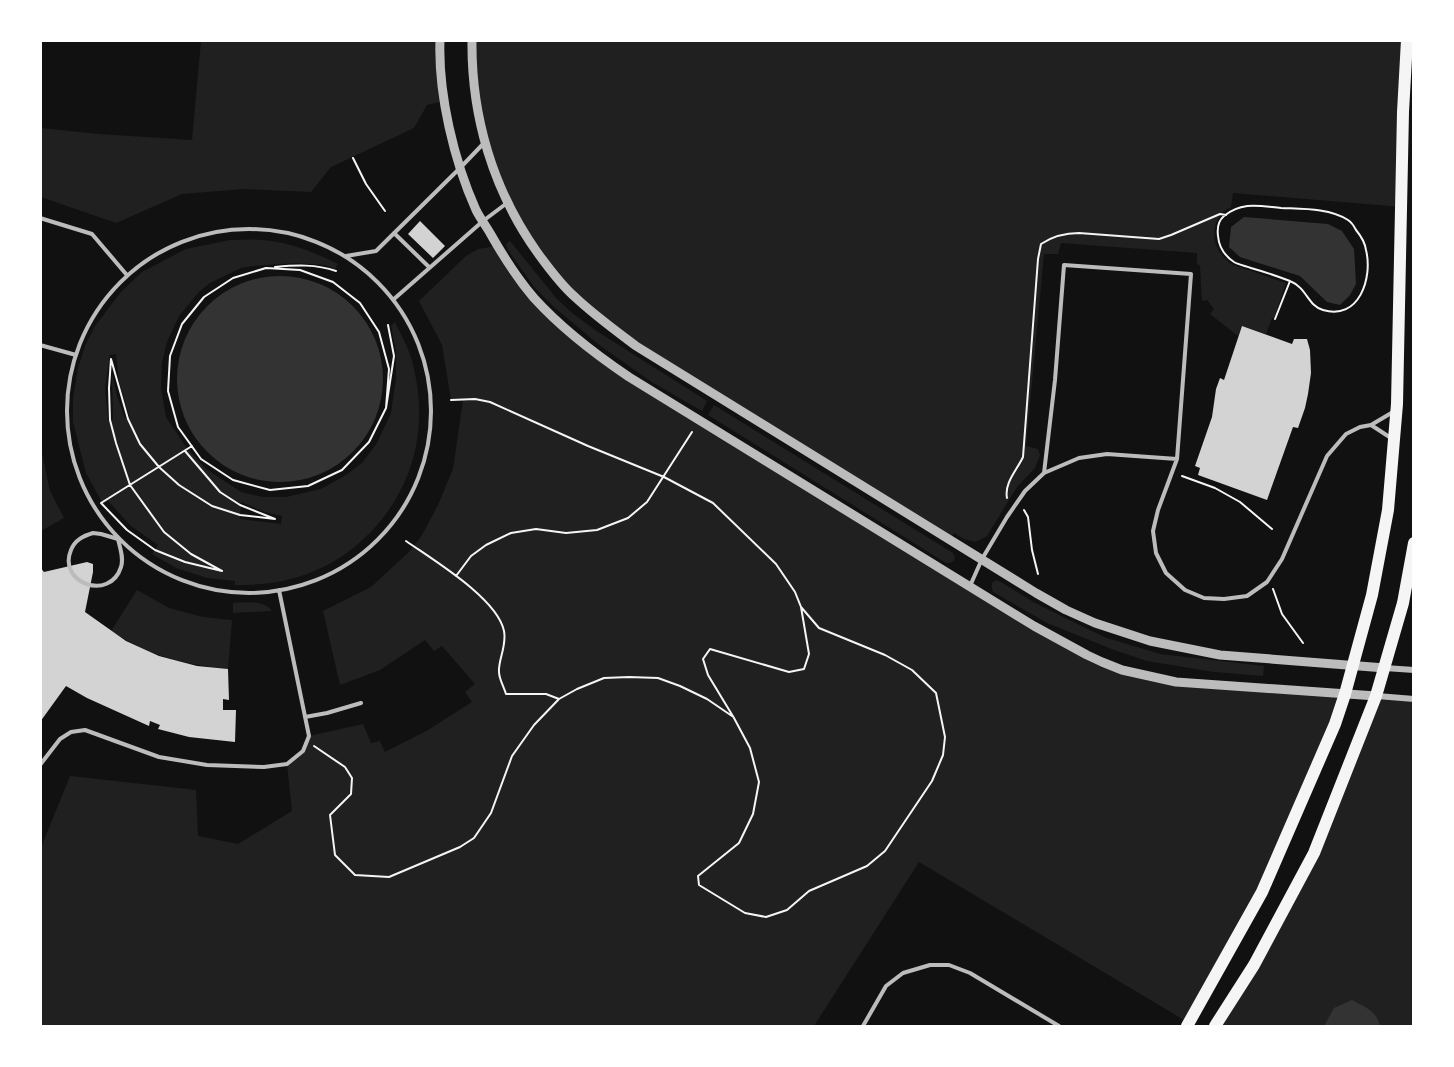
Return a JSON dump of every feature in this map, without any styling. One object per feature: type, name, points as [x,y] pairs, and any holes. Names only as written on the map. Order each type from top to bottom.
[{"type":"main road","points":[[1187,1026],[1262,892],[1335,724],[1372,595],[1388,510],[1396,410],[1403,112],[1407,40]]},
{"type":"main road","points":[[1215,1026],[1254,965],[1314,853],[1385,668],[1403,603],[1413,543]]},
{"type":"street","points":[[440,40],[445,108],[461,167],[477,211],[514,272],[534,298],[590,349],[629,377],[1034,626],[1087,655],[1122,670],[1176,682],[1413,699]]},
{"type":"street","points":[[472,40],[472,63],[484,142],[492,169],[507,203],[525,235],[547,266],[573,296],[605,324],[636,346],[1066,610],[1104,626],[1150,641],[1220,655],[1413,670]]},
{"type":"lane","points":[[346,256],[376,252],[484,142]]},
{"type":"lane","points":[[394,299],[483,221],[507,203]]},
{"type":"lane","points":[[40,218],[92,234],[126,274]]},
{"type":"lane","points":[[233,228],[292,232],[346,256],[372,275],[394,299],[403,313],[420,350],[430,392],[428,442],[413,490],[386,531],[348,564],[303,586],[254,594],[204,589],[158,570],[118,539],[84,491],[67,435],[69,375],[89,320],[126,274],[176,242],[233,228]]},
{"type":"lane","points":[[394,233],[429,267]]},
{"type":"lane","points":[[1044,473],[1064,265],[1191,274],[1177,459],[1158,510],[1153,531],[1155,553],[1166,573],[1185,590],[1204,598],[1224,600],[1247,596],[1267,582],[1282,559],[1327,456],[1346,434],[1360,427],[1371,425],[1396,410]]},
{"type":"lane","points":[[40,345],[76,356]]},
{"type":"lane","points":[[1371,425],[1393,440]]},
{"type":"lane","points":[[970,587],[982,559],[1007,517],[1026,491],[1044,473],[1079,458],[1107,454],[1177,459]]},
{"type":"lane","points":[[93,533],[118,539],[122,559],[121,568],[110,582],[101,586],[92,586],[83,584],[76,578],[71,570],[69,554],[72,546],[78,540],[93,533]]},
{"type":"lane","points":[[40,765],[60,739],[71,732],[85,730],[159,756],[207,765],[264,767],[287,764],[303,751],[309,736],[279,590]]},
{"type":"lane","points":[[305,717],[361,703]]},
{"type":"lane","points":[[863,1026],[886,986],[903,973],[930,965],[949,965],[970,973],[1059,1026]]},
{"type":"path","points":[[353,158],[366,184],[385,211]]},
{"type":"path","points":[[1246,206],[1312,210],[1331,213],[1349,220],[1360,235],[1367,251],[1368,273],[1361,298],[1350,309],[1334,313],[1315,307],[1298,284],[1290,281],[1235,263],[1223,252],[1218,238],[1221,218],[1233,208],[1246,206]]},
{"type":"path","points":[[1007,498],[1008,484],[1023,457],[1041,244],[1049,238],[1066,233],[1159,239],[1220,214],[1226,215]]},
{"type":"path","points":[[336,271],[323,267],[293,265],[266,268],[233,278],[204,297],[182,324],[170,356],[168,391],[178,428],[201,459],[233,480],[270,490],[308,486],[342,470],[369,442],[386,408],[394,356],[388,325]]},
{"type":"path","points":[[266,268],[300,270],[333,282],[360,303],[379,332],[389,369],[386,408]]},
{"type":"path","points":[[1275,319],[1290,281]]},
{"type":"path","points":[[185,451],[220,492],[240,505],[275,519],[240,515],[212,506],[179,485],[159,467],[140,444],[128,418],[111,359],[110,420],[130,485],[164,532],[191,554],[222,571],[185,562],[156,550],[127,530],[101,503],[130,485],[159,467],[185,451],[192,446]]},
{"type":"path","points":[[451,400],[475,399],[490,402],[664,477],[713,503],[776,564],[795,592],[801,608],[809,654],[804,669],[789,672],[710,649],[703,659],[708,675],[750,748],[759,782],[753,814],[739,843],[698,876],[699,885],[746,913],[766,917],[787,910],[809,891],[867,866],[885,851],[932,781],[943,755],[945,737],[936,693],[912,670],[885,655],[819,628],[801,608]]},
{"type":"path","points":[[456,576],[471,556],[486,545],[511,533],[536,529],[566,533],[597,530],[628,518],[647,502],[693,432]]},
{"type":"path","points":[[1182,476],[1215,488],[1240,502],[1272,529]]},
{"type":"path","points":[[1024,510],[1028,517],[1038,574]]},
{"type":"path","points":[[406,541],[456,576],[490,605],[504,630],[504,647],[499,671],[506,694],[546,694],[559,699]]},
{"type":"path","points":[[1273,589],[1282,614],[1303,643]]},
{"type":"path","points":[[307,742],[345,767],[352,778],[351,794],[330,815],[335,855],[355,874],[388,878],[460,847],[474,838],[491,813],[512,756],[534,725],[559,699],[577,689],[604,678],[658,678],[707,699],[734,718]]},
{"type":"shaded area","points":[[201,41],[440,41],[444,101],[427,105],[414,128],[331,167],[311,192],[244,189],[182,194],[116,223],[41,197],[41,128],[192,140]]},
{"type":"shaded area","points":[[472,41],[1407,41],[1402,207],[1233,193],[1231,207],[1221,214],[1214,231],[1219,251],[1231,264],[1286,283],[1266,334],[1242,326],[1238,336],[1210,314],[1214,309],[1207,300],[1202,301],[1197,253],[1061,243],[1058,254],[1044,254],[1026,446],[1038,449],[1040,455],[1035,468],[1017,487],[987,536],[975,542],[954,533],[950,539],[636,346],[573,296],[525,235],[484,142]]},
{"type":"shaded area","points":[[1244,217],[1328,224],[1342,231],[1354,249],[1356,284],[1350,295],[1340,305],[1327,302],[1300,276],[1240,257],[1229,247],[1231,227]]},
{"type":"shaded area","points":[[230,240],[262,240],[301,248],[338,264],[335,269],[325,265],[296,263],[241,268],[210,283],[199,292],[179,316],[167,342],[162,362],[161,388],[166,417],[186,447],[206,469],[241,492],[263,497],[286,497],[321,489],[362,463],[377,443],[391,413],[396,378],[396,352],[391,326],[395,322],[409,351],[419,398],[418,437],[410,469],[388,511],[373,529],[356,546],[316,570],[279,582],[235,585],[235,581],[207,578],[176,568],[152,554],[158,545],[131,526],[108,501],[103,504],[86,473],[73,422],[73,398],[78,368],[85,346],[95,326],[121,292],[142,272],[186,249]],"holes":[[[116,354],[119,382],[130,418],[125,418],[112,374],[113,419],[108,420],[105,388],[110,355]],[[241,502],[282,516],[281,524],[240,519]]]},
{"type":"shaded area","points":[[510,241],[557,299],[571,312],[595,330],[707,401],[702,411],[650,381],[598,344],[554,307],[534,287],[508,250],[506,245]]},
{"type":"shaded area","points":[[497,246],[514,271],[583,343],[1087,655],[1176,682],[1345,694],[1262,892],[1189,1023],[919,862],[814,1026],[41,1026],[40,850],[70,776],[196,790],[198,836],[238,844],[292,811],[287,764],[303,751],[309,736],[363,724],[371,743],[380,741],[385,752],[428,730],[472,702],[465,692],[475,684],[442,646],[434,651],[425,640],[380,670],[340,685],[323,611],[371,587],[409,552],[422,535],[438,505],[453,469],[463,400],[451,400],[442,345],[419,301],[466,256],[478,249]]},
{"type":"shaded area","points":[[270,276],[290,276],[310,280],[329,288],[353,306],[371,330],[379,349],[383,379],[379,409],[371,428],[353,452],[329,470],[310,478],[290,482],[270,482],[250,478],[231,470],[215,459],[200,444],[189,428],[181,409],[177,389],[177,369],[181,349],[189,330],[200,314],[215,299],[231,288],[250,280]]},
{"type":"shaded area","points":[[714,405],[953,553],[954,561],[946,563],[708,415]]},
{"type":"shaded area","points":[[41,448],[50,491],[64,518],[41,531]]},
{"type":"shaded area","points":[[996,580],[1035,603],[1104,637],[1160,654],[1264,666],[1263,676],[1214,672],[1147,661],[1114,650],[1047,623],[993,592],[992,583]]},
{"type":"shaded area","points":[[137,590],[169,608],[203,617],[232,620],[228,669],[167,658],[139,647],[111,631]]},
{"type":"shaded area","points":[[233,603],[259,603],[272,611],[233,613]]},
{"type":"shaded area","points":[[1376,696],[1413,699],[1413,1026],[1215,1026],[1314,853]]},
{"type":"shaded area","points":[[1352,1000],[1373,1013],[1380,1026],[1324,1026],[1334,1008]]},
{"type":"building","points":[[420,221],[445,246],[433,258],[408,234]]},
{"type":"building","points":[[1242,326],[1292,344],[1294,339],[1307,339],[1310,350],[1311,373],[1305,408],[1298,428],[1293,427],[1267,500],[1198,475],[1200,468],[1195,466],[1212,417],[1216,389],[1220,378],[1224,380]]},
{"type":"building","points":[[87,562],[93,564],[93,572],[85,612],[126,641],[159,656],[197,666],[228,669],[229,700],[223,699],[223,710],[236,710],[235,742],[189,737],[158,729],[160,725],[150,721],[149,726],[66,686],[40,722],[40,567],[44,572]]}]
